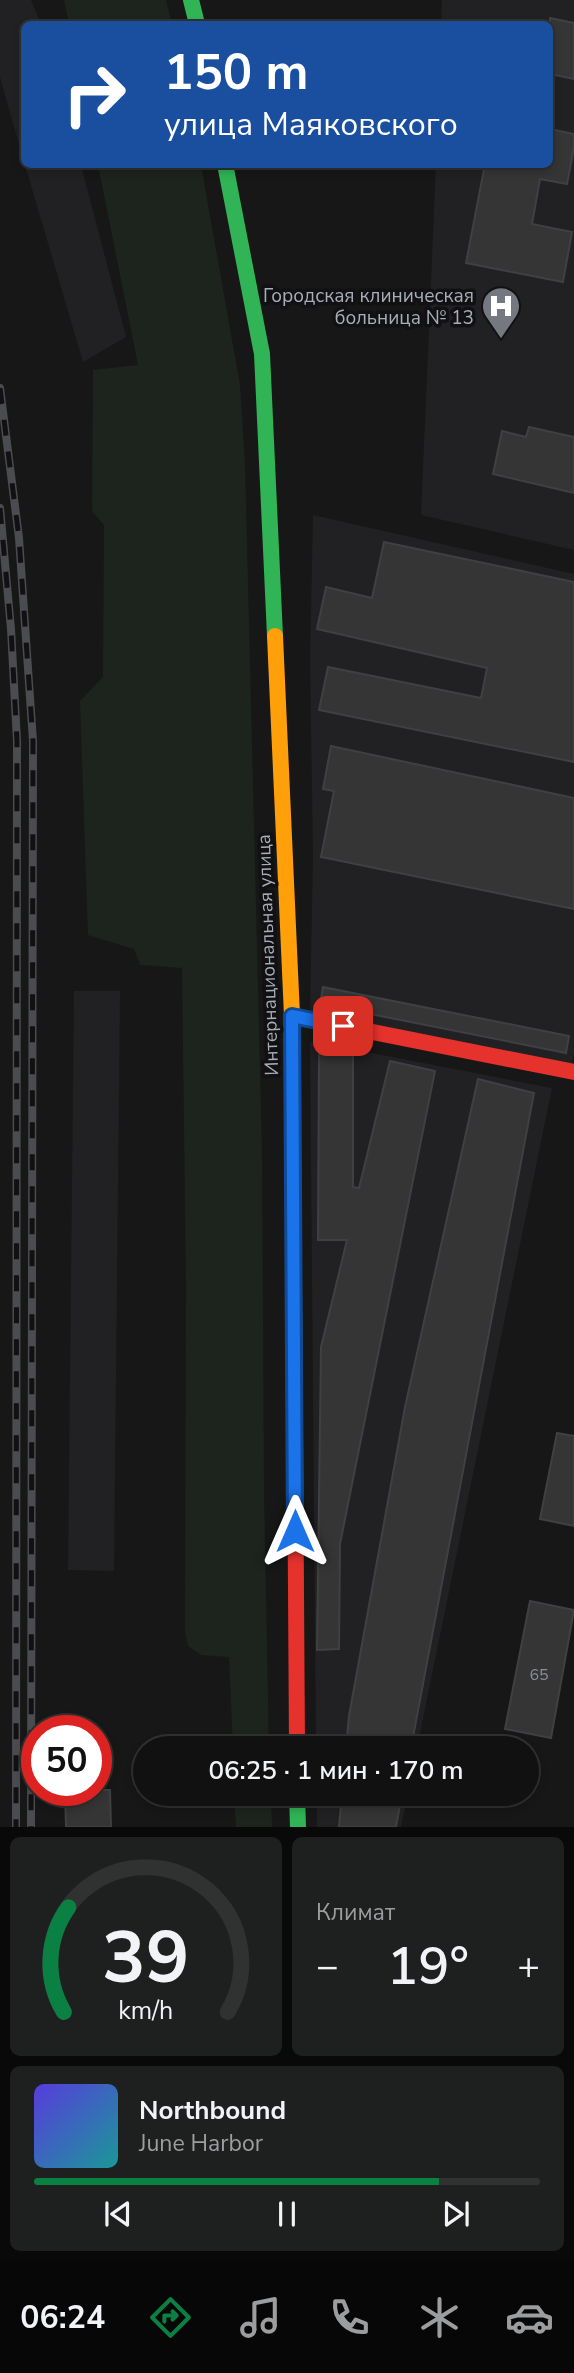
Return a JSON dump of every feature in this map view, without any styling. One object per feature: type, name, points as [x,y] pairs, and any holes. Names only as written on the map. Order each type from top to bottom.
[{"type":"main road","points":[[191,0],[196,21]]},
{"type":"main road","name":"Интернациональная улица","points":[[226,168],[262,355],[292,1016],[297,1736]]},
{"type":"main road","points":[[292,1016],[574,1072]]},
{"type":"main road","points":[[297,1806],[298,1827]]},
{"type":"shaded area","points":[[0,0],[31,0],[40,21],[21,21],[21,151],[0,77]]},
{"type":"shaded area","points":[[64,0],[166,0],[171,21],[68,21]]},
{"type":"shaded area","name":"Городская клиническая больница № 13","points":[[442,0],[574,0],[574,550],[421,515],[436,168],[553,168],[553,21],[441,21]]},
{"type":"shaded area","points":[[26,168],[82,168],[126,337],[83,362]]},
{"type":"shaded area","points":[[99,168],[202,168],[240,385],[245,463],[262,1149],[269,1736],[232,1736],[229,1657],[201,1655],[188,1646],[185,1631],[186,1282],[182,968],[140,965],[134,949],[88,935],[80,701],[103,677],[104,525],[92,511],[93,370],[138,365]]},
{"type":"shaded area","points":[[313,515],[574,574],[574,1052],[571,1067],[310,1013],[313,856],[310,660]]},
{"type":"shaded area","points":[[74,991],[120,991],[114,1571],[68,1570]]},
{"type":"shaded area","points":[[310,1041],[552,1088],[419,1736],[316,1736]]},
{"type":"shaded area","points":[[235,1806],[271,1806],[272,1827],[236,1827]]},
{"type":"shaded area","points":[[317,1806],[405,1806],[401,1827],[317,1827]]},
{"type":"building","points":[[550,18],[574,23],[574,79],[553,75],[553,21],[550,21]]},
{"type":"building","points":[[553,130],[574,134],[567,184],[540,179],[532,224],[572,232],[563,282],[466,263],[484,168],[553,168]]},
{"type":"building","points":[[529,427],[574,437],[574,493],[493,474],[502,431],[526,437]]},
{"type":"building","points":[[384,542],[574,582],[574,762],[319,710],[328,667],[481,698],[487,668],[317,629],[326,587],[372,598]]},
{"type":"building","points":[[331,746],[574,798],[574,909],[321,857],[334,791],[323,789]]},
{"type":"building","points":[[323,987],[569,1036],[566,1053],[320,1004]]},
{"type":"building","points":[[319,1054],[353,1054],[353,1187],[359,1188],[390,1061],[435,1071],[340,1544],[339,1649],[317,1650],[321,1347],[347,1240],[318,1240]]},
{"type":"building","points":[[478,1079],[534,1093],[413,1736],[347,1736],[405,1407]]},
{"type":"building","points":[[557,1433],[574,1436],[574,1526],[540,1519]]},
{"type":"building","points":[[530,1601],[574,1610],[551,1738],[505,1729]]},
{"type":"building","points":[[65,1806],[110,1806],[111,1827],[66,1827]]},
{"type":"building","points":[[341,1806],[400,1806],[396,1827],[339,1827]]},
{"type":"railway","points":[[0,388],[19,538],[33,741],[31,1827]]},
{"type":"railway","points":[[0,508],[11,629],[17,741],[16,1827]]},
{"type":"traffic: fast","points":[[191,0],[196,21]]},
{"type":"traffic: fast","points":[[226,168],[262,354],[275,636]]},
{"type":"traffic: fast","points":[[293,1149],[295,1434]]},
{"type":"traffic: fast","points":[[297,1806],[298,1827]]},
{"type":"traffic: slow","points":[[275,636],[292,1016],[293,1149]]},
{"type":"traffic: jam","points":[[292,1016],[574,1072]]},
{"type":"traffic: jam","points":[[295,1434],[297,1736]]},
{"type":"place","name":"Городская клиническая больница № 13","points":[[501,340]]},
{"type":"route","points":[[295,1531],[292,1016],[343,1026]]}]
